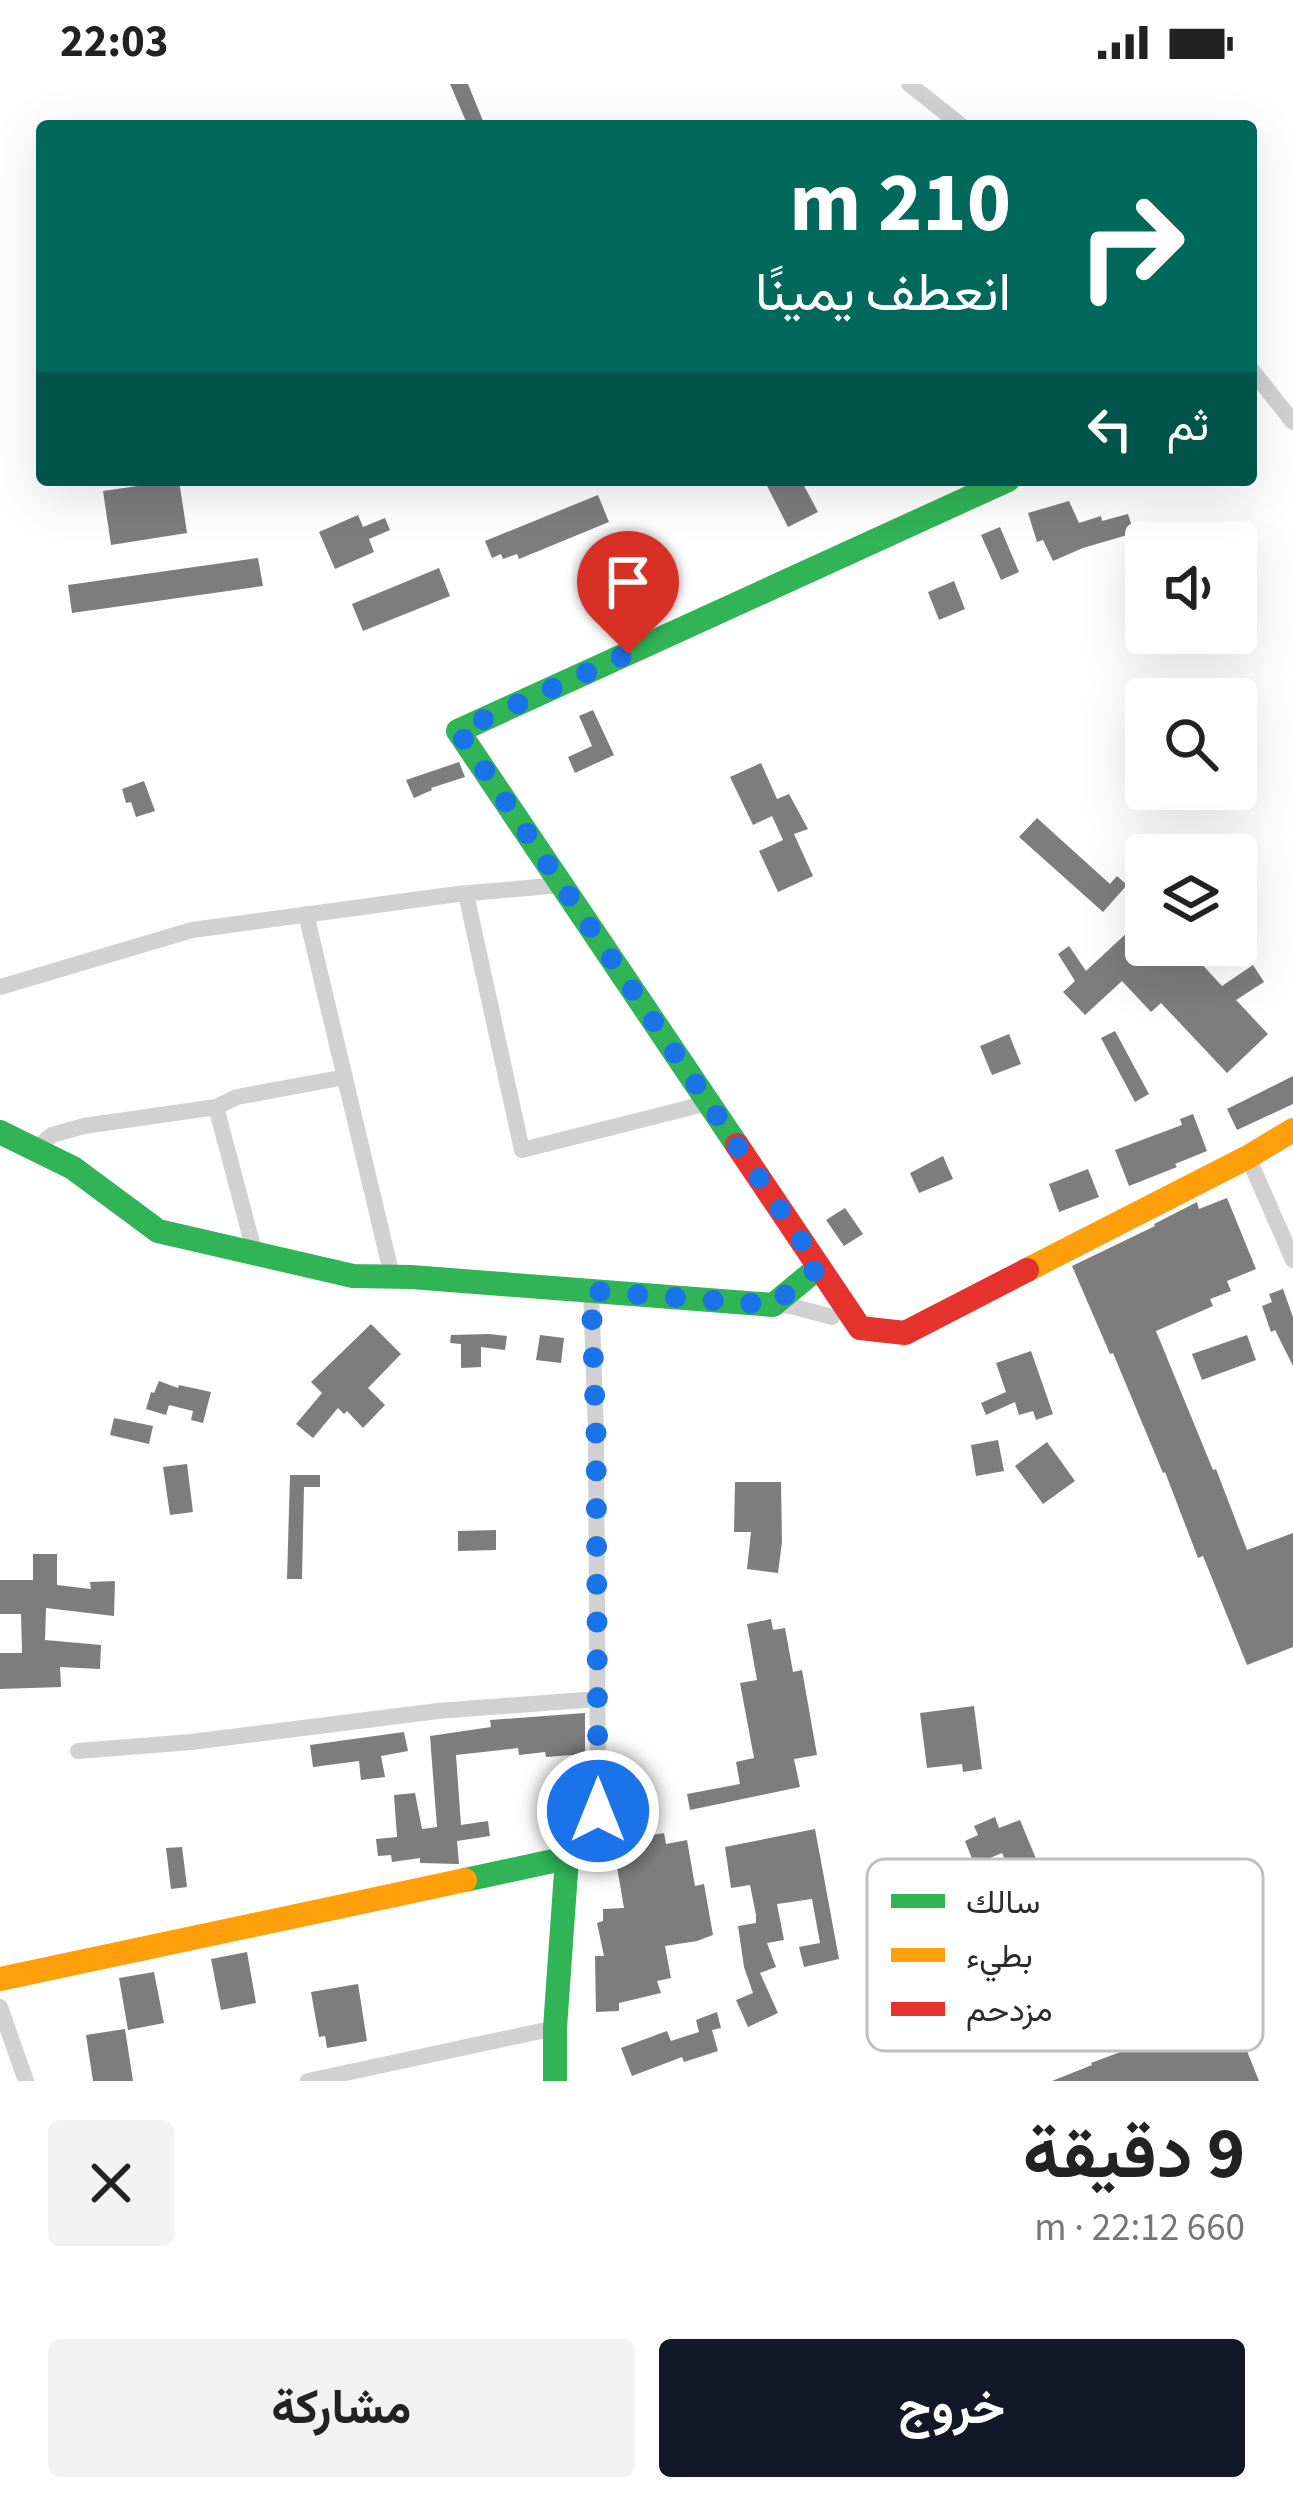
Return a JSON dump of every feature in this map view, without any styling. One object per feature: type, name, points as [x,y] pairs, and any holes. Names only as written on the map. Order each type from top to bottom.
[{"type":"street","points":[[909,84],[954,120]]},
{"type":"street","points":[[1257,377],[1293,422]]},
{"type":"street","points":[[995,486],[458,731],[860,1328],[905,1333],[1293,1130]]},
{"type":"street","points":[[0,987],[192,929],[561,885]]},
{"type":"street","points":[[466,893],[522,1150],[708,1103]]},
{"type":"street","points":[[307,914],[392,1276]]},
{"type":"street","points":[[34,1150],[52,1135],[84,1126],[216,1107],[237,1097],[345,1077]]},
{"type":"street","points":[[216,1107],[255,1254]]},
{"type":"street","points":[[0,1132],[73,1168],[158,1231],[353,1276],[790,1306],[832,1316]]},
{"type":"street","points":[[1248,1157],[1293,1260]]},
{"type":"street","points":[[773,1305],[819,1267]]},
{"type":"street","points":[[0,1979],[567,1858],[592,1830],[598,1811],[598,1700],[591,1291]]},
{"type":"street","points":[[78,1751],[438,1711],[598,1700]]},
{"type":"street","points":[[555,2081],[567,1858]]},
{"type":"street","points":[[0,2007],[26,2081]]},
{"type":"street","points":[[308,2081],[375,2074],[555,2028]]},
{"type":"building","points":[[450,84],[468,84],[483,120],[465,120]]},
{"type":"building","points":[[180,486],[187,533],[111,545],[103,491]]},
{"type":"building","points":[[767,486],[804,486],[818,512],[788,527]]},
{"type":"building","points":[[598,495],[609,522],[519,559],[517,554],[492,558],[485,541]]},
{"type":"building","points":[[1069,501],[1079,523],[1128,514],[1131,522],[1125,522],[1125,536],[1053,561],[1043,540],[1037,542],[1028,513]]},
{"type":"building","points":[[358,515],[363,527],[385,518],[390,530],[369,539],[374,552],[335,569],[319,532]]},
{"type":"building","points":[[1000,527],[1019,572],[1001,580],[981,535]]},
{"type":"building","points":[[258,558],[263,586],[72,613],[68,585]]},
{"type":"building","points":[[439,568],[450,596],[363,631],[352,604]]},
{"type":"building","points":[[954,581],[965,609],[939,620],[928,592]]},
{"type":"building","points":[[593,710],[614,755],[575,773],[568,757],[592,746],[579,716]]},
{"type":"building","points":[[459,762],[465,777],[414,798],[406,780]]},
{"type":"building","points":[[761,763],[777,799],[789,794],[808,829],[794,834],[813,876],[778,892],[759,851],[783,840],[772,816],[753,825],[730,777]]},
{"type":"building","points":[[144,781],[155,811],[136,817],[122,789]]},
{"type":"building","points":[[1037,818],[1110,884],[1117,876],[1125,887],[1103,912],[1019,837]]},
{"type":"building","points":[[1125,935],[1125,966],[1203,966],[1222,986],[1254,966],[1264,982],[1236,1000],[1268,1034],[1227,1073],[1161,1003],[1151,1012],[1122,981],[1085,1015],[1063,992],[1075,981],[1058,954],[1069,946],[1086,971]]},
{"type":"building","points":[[1115,1031],[1149,1094],[1135,1102],[1101,1038]]},
{"type":"building","points":[[1009,1034],[1021,1064],[992,1075],[980,1046]]},
{"type":"building","points":[[1293,1076],[1293,1104],[1237,1130],[1227,1109]]},
{"type":"building","points":[[1193,1114],[1207,1151],[1129,1186],[1115,1150],[1182,1125],[1180,1119]]},
{"type":"building","points":[[943,1156],[953,1179],[919,1193],[910,1173]]},
{"type":"building","points":[[1088,1169],[1099,1197],[1059,1212],[1049,1184]]},
{"type":"building","points":[[1227,1198],[1256,1269],[1227,1281],[1231,1291],[1210,1299],[1213,1306],[1156,1331],[1247,1550],[1293,1533],[1293,1647],[1247,1665],[1072,1266],[1197,1202],[1199,1209]]},
{"type":"building","points":[[845,1208],[863,1234],[844,1246],[826,1220]]},
{"type":"building","points":[[1283,1289],[1293,1317],[1293,1366],[1275,1330],[1271,1332],[1262,1306],[1272,1302],[1269,1294]]},
{"type":"building","points":[[371,1324],[401,1354],[368,1388],[385,1405],[363,1428],[338,1408],[313,1438],[296,1424],[322,1393],[311,1382]]},
{"type":"building","points":[[451,1335],[507,1336],[505,1350],[481,1347],[481,1367],[461,1368],[461,1344],[450,1343]]},
{"type":"building","points":[[540,1335],[564,1338],[561,1363],[536,1360]]},
{"type":"building","points":[[1247,1335],[1256,1360],[1202,1380],[1192,1354]]},
{"type":"building","points":[[1031,1351],[1053,1414],[1036,1420],[1033,1411],[1019,1415],[1015,1402],[986,1415],[981,1403],[1006,1392],[996,1363]]},
{"type":"building","points":[[159,1381],[211,1392],[203,1423],[191,1420],[193,1411],[169,1405],[166,1415],[146,1409]]},
{"type":"building","points":[[114,1418],[153,1426],[149,1444],[110,1435]]},
{"type":"building","points":[[998,1440],[1004,1471],[976,1476],[971,1445]]},
{"type":"building","points":[[1047,1442],[1075,1481],[1043,1504],[1015,1466]]},
{"type":"building","points":[[187,1464],[193,1512],[170,1515],[163,1467]]},
{"type":"building","points":[[290,1475],[320,1475],[320,1487],[304,1487],[302,1579],[287,1579]]},
{"type":"building","points":[[735,1482],[781,1482],[778,1573],[747,1569],[751,1532],[734,1532]]},
{"type":"building","points":[[496,1530],[496,1550],[458,1551],[458,1531]]},
{"type":"building","points":[[33,1554],[57,1554],[57,1585],[91,1589],[90,1582],[115,1581],[114,1616],[46,1608],[45,1640],[101,1645],[100,1669],[60,1667],[61,1687],[0,1689],[0,1653],[22,1653],[21,1614],[0,1614],[0,1580],[33,1580]]},
{"type":"building","points":[[771,1619],[773,1630],[785,1628],[793,1672],[802,1670],[817,1755],[794,1759],[800,1787],[690,1810],[687,1794],[740,1784],[736,1762],[754,1758],[740,1683],[757,1680],[747,1624]]},
{"type":"building","points":[[974,1706],[982,1769],[963,1772],[962,1764],[927,1768],[920,1713]]},
{"type":"building","points":[[585,1713],[585,1754],[519,1755],[518,1748],[456,1755],[461,1825],[488,1821],[490,1836],[457,1841],[459,1864],[420,1863],[420,1858],[392,1862],[391,1855],[378,1856],[376,1839],[397,1837],[394,1795],[415,1793],[422,1829],[437,1827],[430,1736],[491,1727],[490,1720]]},
{"type":"building","points":[[404,1732],[408,1751],[381,1756],[385,1777],[361,1780],[359,1761],[313,1767],[310,1745]]},
{"type":"building","points":[[639,1813],[642,1837],[664,1833],[666,1844],[687,1840],[695,1886],[704,1884],[713,1935],[665,1946],[671,1978],[657,1981],[661,1993],[619,2003],[619,2011],[596,2012],[595,1956],[604,1956],[597,1923],[603,1921],[603,1909],[624,1908],[616,1816]]},
{"type":"building","points":[[995,1817],[999,1828],[1020,1820],[1036,1859],[1004,1859],[1002,1853],[972,1859],[965,1841],[978,1835],[974,1826]]},
{"type":"building","points":[[815,1829],[839,1959],[804,1967],[799,1947],[820,1943],[812,1899],[777,1904],[784,1940],[767,1943],[776,1967],[760,1973],[778,2013],[748,2027],[736,2000],[753,1993],[738,1926],[756,1923],[756,1915],[750,1885],[731,1888],[725,1847]]},
{"type":"building","points":[[182,1847],[187,1887],[171,1889],[166,1848]]},
{"type":"building","points":[[247,1952],[256,2003],[221,2010],[211,1959]]},
{"type":"building","points":[[154,1972],[164,2023],[128,2030],[119,1978]]},
{"type":"building","points":[[358,1984],[367,2041],[327,2048],[325,2036],[319,2037],[311,1992]]},
{"type":"building","points":[[717,2012],[721,2028],[712,2030],[718,2051],[684,2062],[682,2057],[632,2076],[621,2048],[667,2031],[671,2041],[699,2032],[696,2020]]},
{"type":"building","points":[[125,2029],[133,2081],[93,2081],[86,2035]]},
{"type":"building","points":[[1123,2051],[1247,2051],[1259,2081],[1052,2081]]},
{"type":"traffic: fast","points":[[737,1145],[458,731],[995,486]]},
{"type":"traffic: fast","points":[[0,1132],[73,1168],[158,1231],[353,1276],[773,1305],[819,1267]]},
{"type":"traffic: fast","points":[[465,1880],[567,1858],[555,2081]]},
{"type":"traffic: slow","points":[[1027,1270],[1293,1130]]},
{"type":"traffic: slow","points":[[0,1979],[465,1880]]},
{"type":"traffic: jam","points":[[737,1145],[860,1328],[905,1333],[1027,1270]]},
{"type":"route","points":[[598,1811],[591,1291],[773,1305],[819,1267],[458,731],[628,654]]}]
